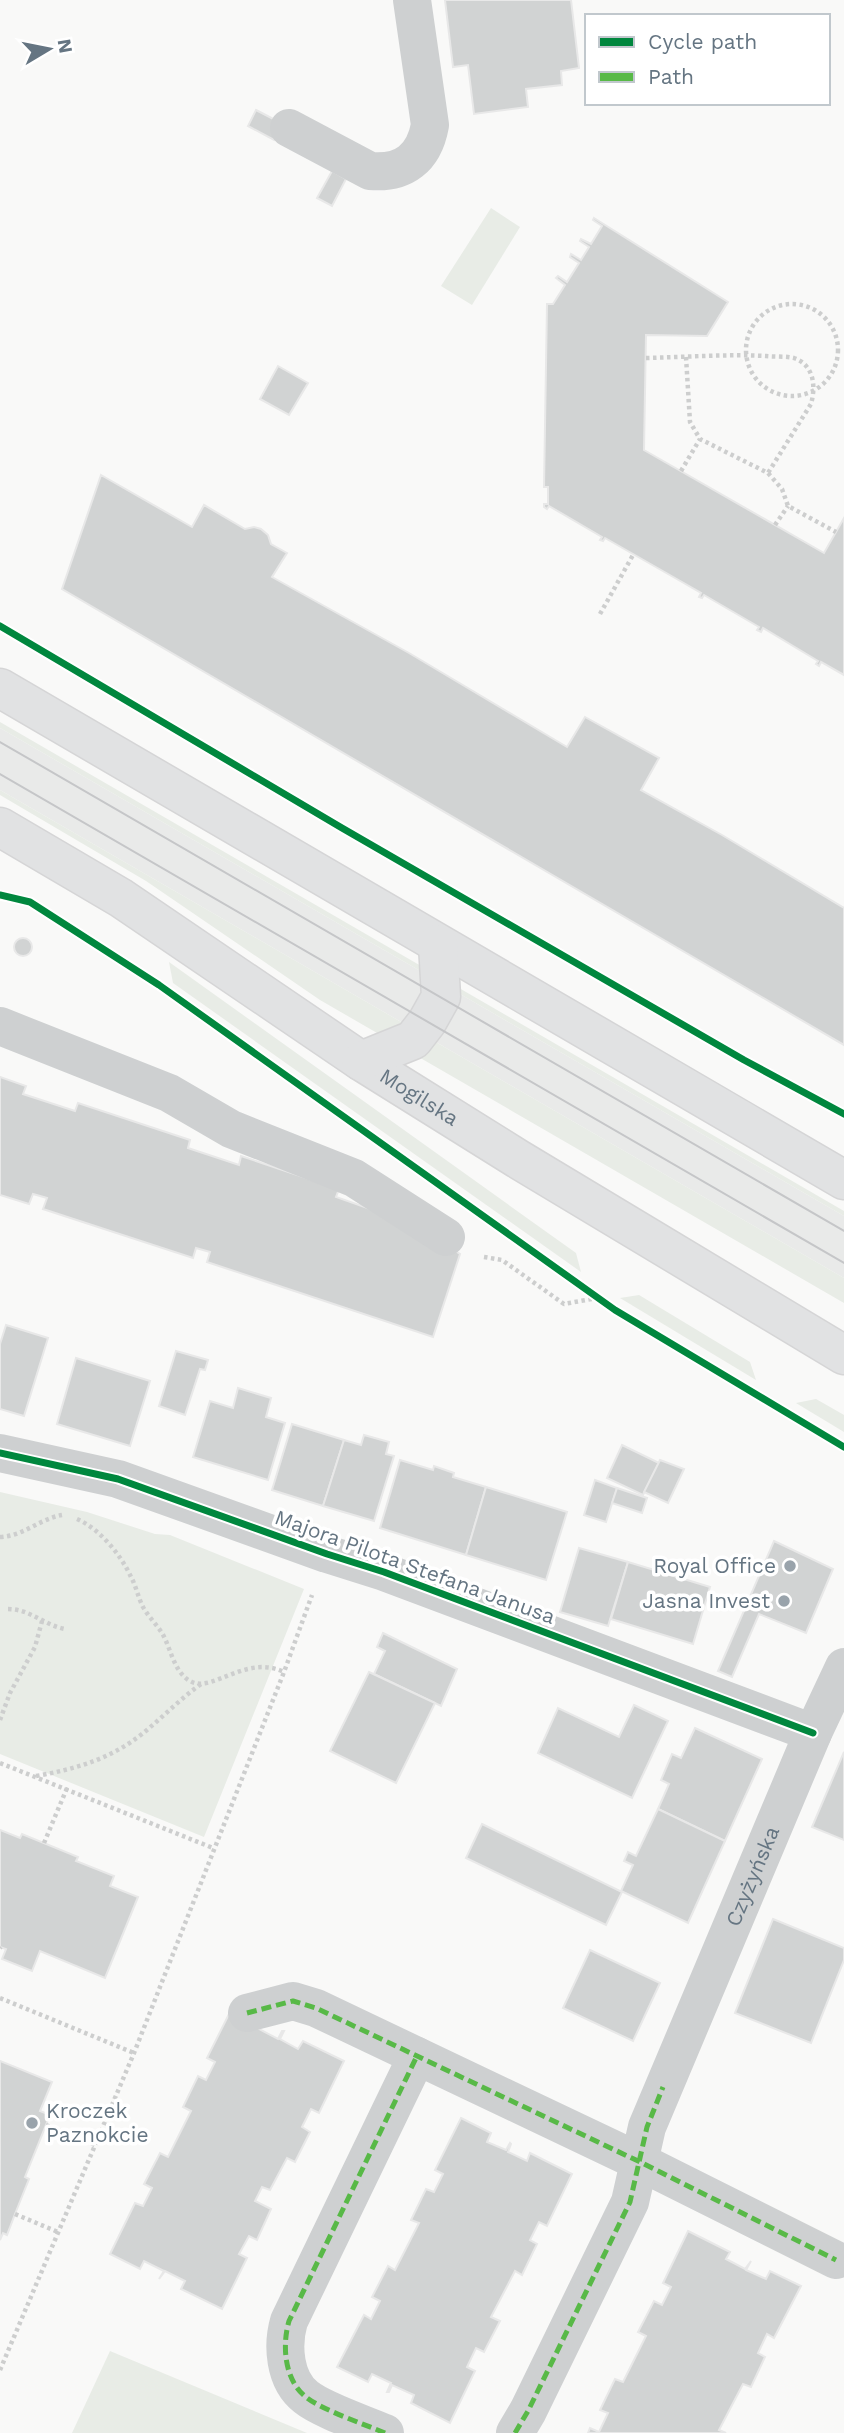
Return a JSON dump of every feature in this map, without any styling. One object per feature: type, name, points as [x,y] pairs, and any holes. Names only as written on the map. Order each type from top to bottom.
[{"type":"main road","points":[[0,688],[844,1180]]},
{"type":"main road","name":"Mogilska","points":[[0,827],[121,898],[361,1061],[844,1355]]},
{"type":"main road","points":[[361,1061],[413,1040],[427,1022],[441,997],[438,944]]},
{"type":"street","points":[[289,128],[370,171],[398,170],[420,153],[427,139],[429,125],[412,0]]},
{"type":"street","points":[[0,1026],[169,1093],[231,1129],[354,1178],[446,1237]]},
{"type":"street","name":"Majora Pilota Stefana Janusa","points":[[0,1453],[118,1479],[384,1572],[813,1733]]},
{"type":"street","name":"Czyżyńska","points":[[515,2433],[528,2412],[630,2202],[647,2127],[663,2087],[813,1733],[844,1667]]},
{"type":"street","points":[[247,2013],[293,2001],[316,2008],[640,2162],[836,2260]]},
{"type":"street","points":[[385,2433],[303,2395],[289,2369],[286,2334],[289,2321],[417,2056]]},
{"type":"path","points":[[787,304],[804,305],[821,313],[832,327],[838,345],[837,362],[828,379],[814,391],[797,396],[779,395],[763,387],[751,373],[745,355],[747,337],[756,321],[769,309],[787,304]]},
{"type":"path","points":[[646,358],[745,355],[793,358],[804,365],[811,374],[814,391],[811,404],[768,473]]},
{"type":"path","points":[[686,357],[690,422],[700,439],[768,473],[782,489],[788,506],[836,532]]},
{"type":"path","points":[[681,471],[700,439]]},
{"type":"path","points":[[775,525],[788,506]]},
{"type":"path","points":[[600,614],[633,555]]},
{"type":"path","points":[[446,1237],[471,1255],[502,1260],[564,1304],[597,1298]]},
{"type":"path","points":[[0,1537],[23,1533],[46,1519],[70,1516],[90,1527],[116,1551],[179,1670],[192,1682],[207,1684],[229,1673],[246,1669],[278,1669],[284,1672]]},
{"type":"path","points":[[0,2370],[134,2053],[284,1672],[316,1583]]},
{"type":"path","points":[[8,1609],[27,1611],[42,1621],[65,1629]]},
{"type":"path","points":[[0,1720],[18,1677],[35,1647],[42,1621]]},
{"type":"path","points":[[35,1776],[80,1767],[102,1759],[143,1732],[201,1684]]},
{"type":"path","points":[[0,1763],[213,1848]]},
{"type":"path","points":[[44,1843],[67,1788]]},
{"type":"path","points":[[0,1998],[134,2053]]},
{"type":"path","points":[[46,2125],[95,2145]]},
{"type":"path","points":[[15,2214],[58,2232]]},
{"type":"shaded area","points":[[491,208],[520,227],[472,305],[441,286]]},
{"type":"shaded area","points":[[0,722],[844,1211],[844,1216],[0,728]]},
{"type":"shaded area","points":[[0,728],[844,1216],[844,1278],[0,790]]},
{"type":"shaded area","points":[[0,790],[844,1278],[844,1303],[320,1000],[146,881],[0,795]]},
{"type":"shaded area","points":[[169,962],[576,1253],[581,1272],[173,983]]},
{"type":"shaded area","points":[[639,1295],[750,1362],[756,1380],[620,1298]]},
{"type":"shaded area","points":[[816,1399],[844,1415],[844,1432],[796,1403]]},
{"type":"shaded area","points":[[0,1492],[87,1512],[155,1534],[170,1535],[304,1589],[204,1837],[0,1754]]},
{"type":"shaded area","points":[[110,2351],[307,2433],[72,2433]]},
{"type":"building","points":[[445,0],[571,0],[579,68],[561,71],[562,85],[526,89],[528,107],[474,114],[468,65],[453,67]]},
{"type":"building","points":[[256,110],[283,124],[274,140],[248,126]]},
{"type":"building","points":[[332,171],[346,179],[332,206],[317,198]]},
{"type":"building","points":[[594,218],[728,302],[707,336],[646,335],[644,450],[824,553],[844,518],[844,675],[821,662],[819,666],[816,664],[818,661],[763,628],[761,632],[757,630],[759,627],[704,595],[699,597],[701,593],[682,582],[605,538],[600,540],[602,537],[549,506],[547,509],[544,507],[544,504],[548,504],[548,487],[544,487],[547,304],[553,304],[565,285],[556,278],[558,276],[567,282],[579,263],[570,257],[571,254],[581,260],[589,247],[580,241],[581,239],[591,244],[602,226],[593,220]]},
{"type":"building","points":[[278,366],[308,383],[289,415],[260,399]]},
{"type":"building","points":[[101,475],[192,527],[204,505],[245,529],[261,529],[268,535],[271,544],[287,553],[272,577],[409,653],[567,747],[585,717],[659,758],[641,790],[844,908],[844,1045],[62,589]]},
{"type":"building","points":[[23,938],[29,941],[32,947],[29,953],[23,956],[17,953],[14,947],[17,941]]},
{"type":"building","points":[[0,1077],[26,1086],[23,1094],[75,1111],[78,1103],[190,1140],[188,1148],[239,1165],[241,1156],[339,1189],[336,1197],[376,1211],[429,1235],[460,1254],[433,1337],[207,1262],[210,1252],[196,1248],[193,1258],[43,1209],[47,1198],[33,1194],[29,1204],[0,1195]]},
{"type":"building","points":[[6,1325],[48,1338],[24,1416],[0,1409],[0,1344]]},
{"type":"building","points":[[176,1351],[208,1360],[205,1370],[200,1369],[185,1415],[159,1406]]},
{"type":"building","points":[[76,1358],[150,1381],[130,1446],[57,1424]]},
{"type":"building","points":[[238,1388],[271,1398],[266,1417],[285,1423],[268,1480],[193,1457],[210,1401],[233,1408]]},
{"type":"building","points":[[292,1424],[344,1440],[323,1506],[272,1490]]},
{"type":"building","points":[[364,1435],[389,1442],[386,1454],[394,1456],[374,1521],[323,1506],[344,1440],[361,1445]]},
{"type":"building","points":[[622,1445],[659,1463],[643,1495],[607,1478]]},
{"type":"building","points":[[400,1460],[433,1470],[434,1466],[454,1473],[453,1477],[486,1487],[466,1555],[380,1528]]},
{"type":"building","points":[[660,1460],[684,1469],[668,1503],[644,1492]]},
{"type":"building","points":[[595,1480],[617,1488],[606,1522],[584,1515]]},
{"type":"building","points":[[486,1487],[567,1512],[546,1580],[466,1555]]},
{"type":"building","points":[[617,1488],[647,1498],[642,1513],[612,1503]]},
{"type":"building","points":[[774,1541],[833,1569],[806,1633],[759,1614],[732,1677],[718,1671]]},
{"type":"building","points":[[579,1548],[628,1562],[608,1626],[560,1612]]},
{"type":"building","points":[[628,1562],[710,1587],[693,1644],[611,1619]]},
{"type":"building","points":[[383,1633],[457,1669],[441,1706],[374,1674],[385,1651],[377,1647]]},
{"type":"building","points":[[369,1672],[435,1703],[396,1783],[330,1751]]},
{"type":"building","points":[[634,1705],[668,1721],[632,1798],[538,1753],[558,1708],[619,1737]]},
{"type":"building","points":[[695,1728],[762,1759],[725,1841],[658,1809],[669,1784],[661,1780],[672,1754],[681,1758]]},
{"type":"building","points":[[844,1752],[844,1840],[812,1827]]},
{"type":"building","points":[[658,1809],[725,1841],[688,1923],[621,1891],[633,1865],[624,1861],[628,1852],[636,1856]]},
{"type":"building","points":[[482,1824],[622,1892],[606,1925],[466,1858]]},
{"type":"building","points":[[0,1830],[20,1838],[22,1834],[78,1857],[76,1861],[114,1876],[110,1886],[138,1897],[105,1978],[40,1951],[32,1971],[2,1959],[6,1949],[0,1947]]},
{"type":"building","points":[[773,1919],[844,1948],[844,1960],[811,2043],[735,2013]]},
{"type":"building","points":[[590,1950],[660,1983],[633,2041],[563,2008]]},
{"type":"building","points":[[233,2006],[259,2029],[278,2039],[284,2031],[280,2039],[298,2049],[303,2041],[344,2061],[319,2113],[311,2109],[302,2127],[310,2132],[295,2162],[287,2158],[270,2190],[262,2187],[255,2201],[271,2209],[257,2240],[249,2236],[239,2254],[247,2258],[222,2309],[181,2289],[185,2281],[165,2271],[159,2279],[164,2271],[144,2261],[140,2269],[110,2254],[135,2203],[143,2206],[152,2188],[144,2184],[160,2153],[168,2157],[191,2111],[183,2107],[198,2076],[206,2080],[215,2062],[207,2058]]},
{"type":"building","points":[[0,2061],[52,2082],[40,2111],[50,2115],[25,2177],[29,2179],[7,2235],[3,2233],[0,2240]]},
{"type":"building","points":[[461,2118],[491,2133],[487,2142],[506,2150],[510,2143],[508,2152],[527,2161],[530,2153],[572,2174],[547,2226],[539,2222],[530,2240],[537,2244],[522,2275],[515,2271],[491,2317],[500,2321],[484,2352],[476,2348],[467,2367],[475,2371],[450,2423],[411,2403],[414,2395],[392,2385],[387,2392],[391,2383],[372,2374],[368,2382],[337,2367],[364,2315],[371,2319],[380,2301],[372,2297],[388,2266],[395,2270],[419,2223],[411,2220],[426,2189],[434,2192],[443,2174],[435,2170]]},
{"type":"building","points":[[688,2231],[730,2252],[726,2259],[745,2269],[751,2261],[746,2270],[766,2279],[770,2271],[801,2286],[774,2338],[767,2334],[758,2353],[765,2357],[751,2387],[743,2384],[719,2430],[726,2433],[588,2433],[590,2428],[599,2432],[608,2413],[600,2410],[615,2379],[623,2382],[646,2336],[638,2332],[654,2301],[662,2305],[671,2287],[663,2283]]},
{"type":"tram line","points":[[0,742],[844,1231]]},
{"type":"tram line","points":[[0,774],[844,1263]]},
{"type":"marked path","points":[[247,2013],[293,2001],[316,2008],[640,2162],[836,2260]]},
{"type":"marked path","points":[[385,2433],[332,2412],[306,2397],[289,2372],[286,2341],[289,2321],[417,2056]]},
{"type":"marked path","points":[[515,2433],[630,2202],[647,2127],[663,2087]]},
{"type":"cycle path","points":[[0,626],[342,828],[744,1060],[844,1114]]},
{"type":"cycle path","points":[[0,895],[30,902],[159,985],[615,1310],[844,1447]]},
{"type":"cycle path","points":[[0,1453],[118,1479],[384,1572],[813,1733]]},
{"type":"place","name":"Royal Office","points":[[790,1566]]},
{"type":"place","name":"Jasna Invest","points":[[784,1601]]},
{"type":"place","name":"Kroczek Paznokcie","points":[[32,2123]]}]
